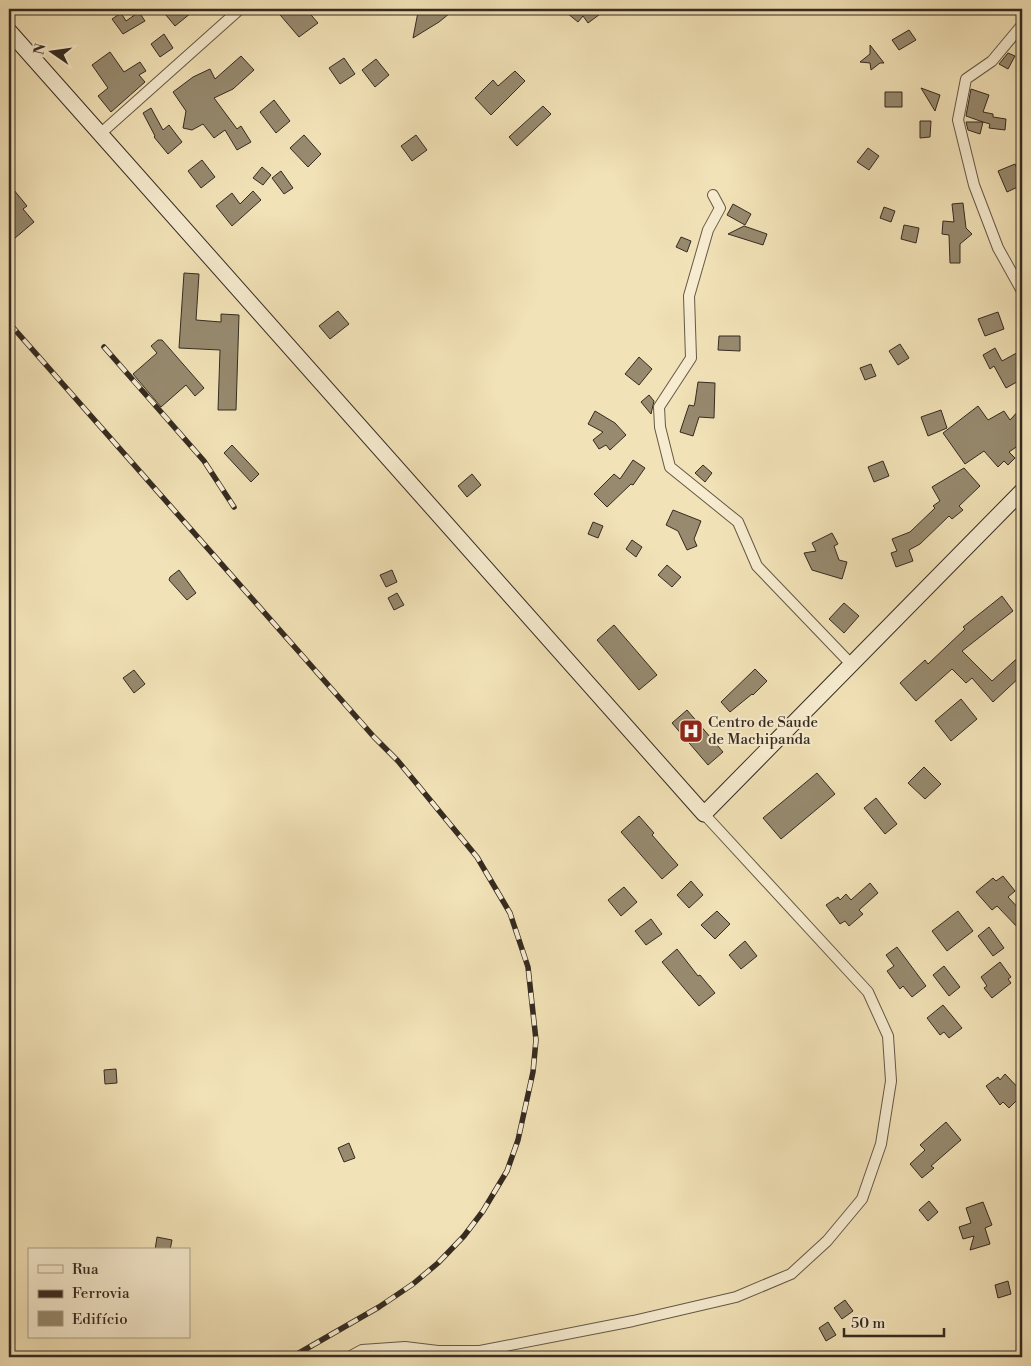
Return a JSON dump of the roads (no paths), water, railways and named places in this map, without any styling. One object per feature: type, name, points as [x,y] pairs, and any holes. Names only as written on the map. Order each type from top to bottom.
[{"type":"street","points":[[100,134],[240,9]]},
{"type":"street","points":[[1022,25],[992,61],[966,79],[958,120],[974,185],[998,248],[1022,291]]},
{"type":"street","points":[[9,30],[704,814],[868,992],[888,1036],[891,1081],[881,1144],[862,1199],[827,1241],[791,1274],[736,1297],[633,1321],[480,1350],[438,1351],[405,1347],[362,1350],[349,1357]]},
{"type":"street","points":[[713,195],[720,208],[708,230],[689,296],[692,358],[659,407],[660,427],[670,467],[738,522],[757,566],[851,664]]},
{"type":"street","points":[[704,814],[1022,491]]},
{"type":"railway","points":[[9,323],[374,737],[398,761],[477,857],[510,913],[528,967],[536,1040],[533,1072],[518,1140],[507,1171],[483,1211],[464,1236],[438,1263],[413,1284],[379,1307],[292,1357]]},
{"type":"railway","points":[[104,347],[204,461],[234,507]]},
{"type":"place","name":"Centro de Saude de Machipanda","points":[[691,731]]}]
